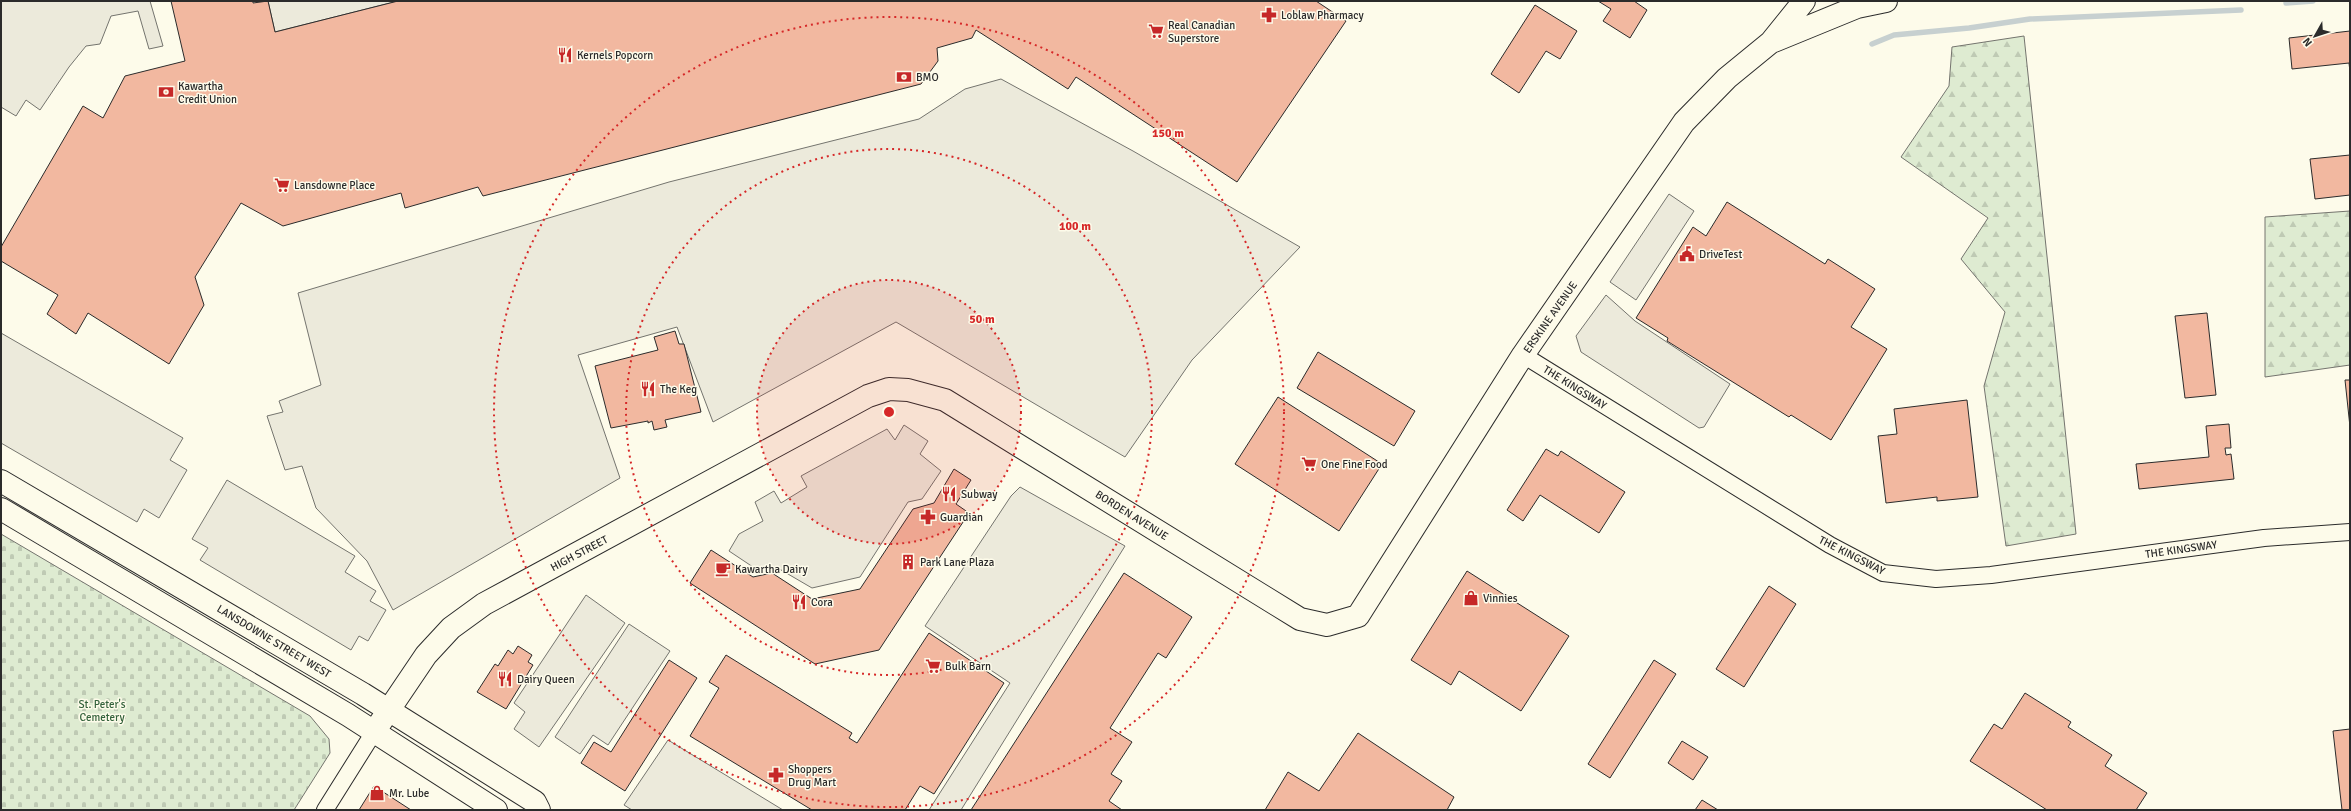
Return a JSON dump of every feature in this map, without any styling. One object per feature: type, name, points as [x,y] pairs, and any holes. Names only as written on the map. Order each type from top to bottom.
[{"type":"street","points":[[1771,42],[1804,1]]},
{"type":"street","points":[[1771,42],[1856,4],[1886,1]]},
{"type":"street","name":"ERSKINE AVENUE","points":[[1358,616],[1523,355],[1684,122],[1727,78],[1771,42]]},
{"type":"street","name":"THE KINGSWAY","points":[[1523,355],[1830,546],[1883,573],[1936,579],[1991,575],[2264,538],[2350,532]]},
{"type":"street","name":"HIGH STREET","points":[[325,810],[374,732],[390,711],[426,655],[451,628],[484,604],[868,396],[889,389],[908,390]]},
{"type":"street","name":"BORDEN AVENUE","points":[[908,390],[945,400],[1300,619],[1327,625],[1358,616]]},
{"type":"street","name":"LANSDOWNE STREET WEST","points":[[1,481],[390,711],[535,802],[539,810]]},
{"type":"street","points":[[1,509],[374,732],[496,810]]},
{"type":"green space","points":[[2024,36],[2076,534],[2006,546],[1984,386],[2005,312],[1961,259],[1988,218],[1901,157],[1949,86],[1952,47]]},
{"type":"green space","points":[[2350,211],[2350,365],[2265,377],[2265,217]]},
{"type":"green space","name":"St. Peter's Cemetery","points":[[1,534],[310,716],[329,739],[330,753],[294,810],[1,810]]},
{"type":"shaded area","points":[[1,1],[150,1],[163,46],[149,49],[138,11],[111,16],[100,44],[86,46],[69,67],[40,110],[26,100],[16,116],[1,107]]},
{"type":"shaded area","points":[[268,1],[398,1],[275,32]]},
{"type":"shaded area","points":[[1001,79],[1133,151],[1300,247],[1192,360],[1125,457],[896,322],[713,422],[677,327],[578,355],[620,478],[393,610],[367,561],[316,508],[302,466],[285,470],[267,416],[283,412],[279,401],[321,385],[298,293],[669,182],[919,119],[965,89]]},
{"type":"shaded area","points":[[1669,194],[1694,211],[1636,300],[1610,282]]},
{"type":"shaded area","points":[[1606,295],[1635,321],[1730,384],[1704,427],[1699,428],[1581,352],[1576,336]]},
{"type":"shaded area","points":[[1,333],[183,438],[170,460],[187,470],[159,518],[144,509],[137,522],[1,443]]},
{"type":"shaded area","points":[[904,425],[928,441],[920,454],[941,471],[922,499],[908,502],[860,577],[812,588],[776,567],[756,569],[729,551],[739,534],[763,521],[755,502],[774,491],[781,503],[807,487],[801,476],[887,429],[895,440]]},
{"type":"shaded area","points":[[227,480],[355,556],[345,572],[376,591],[370,601],[386,610],[368,641],[359,636],[351,650],[200,560],[208,548],[192,539]]},
{"type":"shaded area","points":[[1020,487],[1125,546],[961,810],[929,810],[1010,683],[925,626],[1011,496]]},
{"type":"shaded area","points":[[586,595],[625,623],[539,747],[514,729],[525,712],[514,703]]},
{"type":"shaded area","points":[[629,624],[670,651],[608,745],[593,735],[580,754],[555,737]]},
{"type":"shaded area","points":[[668,740],[783,810],[632,810],[624,805]]},
{"type":"building","name":"Lansdowne Place","points":[[171,1],[253,1],[253,3],[268,1],[275,32],[398,1],[1316,1],[1346,21],[1237,182],[1076,77],[1068,89],[976,30],[972,38],[937,48],[938,61],[921,84],[483,196],[478,187],[405,208],[401,193],[283,226],[241,203],[195,277],[204,305],[169,364],[88,313],[76,334],[47,314],[58,295],[1,261],[1,247],[83,106],[103,118],[125,76],[185,61]]},
{"type":"building","points":[[1598,1],[1634,1],[1647,10],[1630,38],[1603,21],[1611,9]]},
{"type":"building","points":[[1535,5],[1577,31],[1560,59],[1546,51],[1519,93],[1491,74]]},
{"type":"building","points":[[2350,31],[2350,72],[2349,63],[2292,69],[2289,38]]},
{"type":"building","points":[[2350,155],[2350,195],[2315,199],[2310,159]]},
{"type":"building","points":[[1727,202],[1825,264],[1828,259],[1875,289],[1851,327],[1887,349],[1831,440],[1791,415],[1789,417],[1667,341],[1668,338],[1636,318],[1693,227],[1706,236]]},
{"type":"building","points":[[2207,313],[2216,395],[2185,398],[2175,316]]},
{"type":"building","name":"The Keg","points":[[675,331],[679,344],[684,344],[701,412],[665,420],[667,427],[654,430],[652,421],[648,423],[648,421],[611,428],[595,366],[658,350],[654,337]]},
{"type":"building","points":[[1318,352],[1415,411],[1394,446],[1297,388]]},
{"type":"building","points":[[2345,380],[2350,380],[2350,427]]},
{"type":"building","name":"One Fine Food","points":[[1278,397],[1382,464],[1339,531],[1235,464]]},
{"type":"building","points":[[1967,400],[1978,497],[1937,501],[1937,497],[1886,503],[1878,436],[1897,434],[1894,409]]},
{"type":"building","points":[[2229,424],[2231,448],[2225,448],[2226,455],[2231,454],[2234,479],[2139,489],[2136,464],[2209,457],[2206,426]]},
{"type":"building","points":[[1546,449],[1558,456],[1561,451],[1625,492],[1599,533],[1540,495],[1523,521],[1507,510]]},
{"type":"building","name":"Park Lane Plaza","points":[[954,469],[971,480],[956,504],[969,513],[879,650],[815,664],[690,583],[711,550],[753,577],[772,573],[812,599],[860,589],[913,509],[934,503]]},
{"type":"building","points":[[1467,571],[1569,636],[1521,711],[1459,671],[1451,685],[1411,660]]},
{"type":"building","points":[[1124,573],[1192,617],[1166,658],[1158,653],[1110,728],[1132,742],[1111,774],[1122,781],[1109,801],[1122,810],[971,810]]},
{"type":"building","points":[[1769,586],[1796,604],[1744,687],[1716,669]]},
{"type":"building","points":[[929,633],[1004,683],[934,794],[920,786],[905,810],[812,810],[690,736],[719,688],[709,682],[726,655],[852,733],[849,738],[857,743]]},
{"type":"building","name":"Dairy Queen","points":[[518,646],[532,655],[528,662],[533,665],[506,709],[477,692],[495,664],[498,666],[508,650],[513,654]]},
{"type":"building","points":[[669,660],[697,678],[625,791],[581,763],[594,742],[611,752]]},
{"type":"building","points":[[1654,660],[1676,674],[1610,778],[1588,764]]},
{"type":"building","points":[[2025,693],[2071,722],[2068,727],[2112,755],[2105,766],[2147,793],[2136,810],[2047,810],[1970,761],[1994,724],[2002,729]]},
{"type":"building","points":[[2350,729],[2350,810],[2342,810],[2333,731]]},
{"type":"building","points":[[1358,733],[1454,797],[1447,810],[1265,810],[1288,772],[1319,791]]},
{"type":"building","points":[[1682,741],[1708,757],[1693,780],[1668,763]]},
{"type":"building","name":"Mr. Lube","points":[[374,786],[411,810],[359,810]]},
{"type":"building","points":[[1702,800],[1718,810],[1695,810]]},
{"type":"waterway","points":[[2286,3],[2313,1]]},
{"type":"waterway","points":[[1872,44],[1894,35],[1969,28],[2030,19],[2241,10]]},
{"type":"place","name":"Loblaw Pharmacy","points":[[1269,15]]},
{"type":"place","name":"Real Canadian Superstore","points":[[1156,31]]},
{"type":"place","name":"Kernels Popcorn","points":[[565,55]]},
{"type":"place","name":"BMO","points":[[904,77]]},
{"type":"place","name":"Kawartha Credit Union","points":[[166,92]]},
{"type":"place","name":"Lansdowne Place","points":[[282,185]]},
{"type":"place","name":"DriveTest","points":[[1687,254]]},
{"type":"place","name":"The Keg","points":[[648,389]]},
{"type":"place","name":"One Fine Food","points":[[1309,464]]},
{"type":"place","name":"Subway","points":[[949,494]]},
{"type":"place","name":"Guardian","points":[[928,517]]},
{"type":"place","name":"Park Lane Plaza","points":[[908,562]]},
{"type":"place","name":"Kawartha Dairy","points":[[723,569]]},
{"type":"place","name":"Vinnies","points":[[1471,598]]},
{"type":"place","name":"Cora","points":[[799,602]]},
{"type":"place","name":"Bulk Barn","points":[[933,666]]},
{"type":"place","name":"Dairy Queen","points":[[505,679]]},
{"type":"place","name":"Shoppers Drug Mart","points":[[776,775]]},
{"type":"place","name":"Mr. Lube","points":[[377,793]]}]
